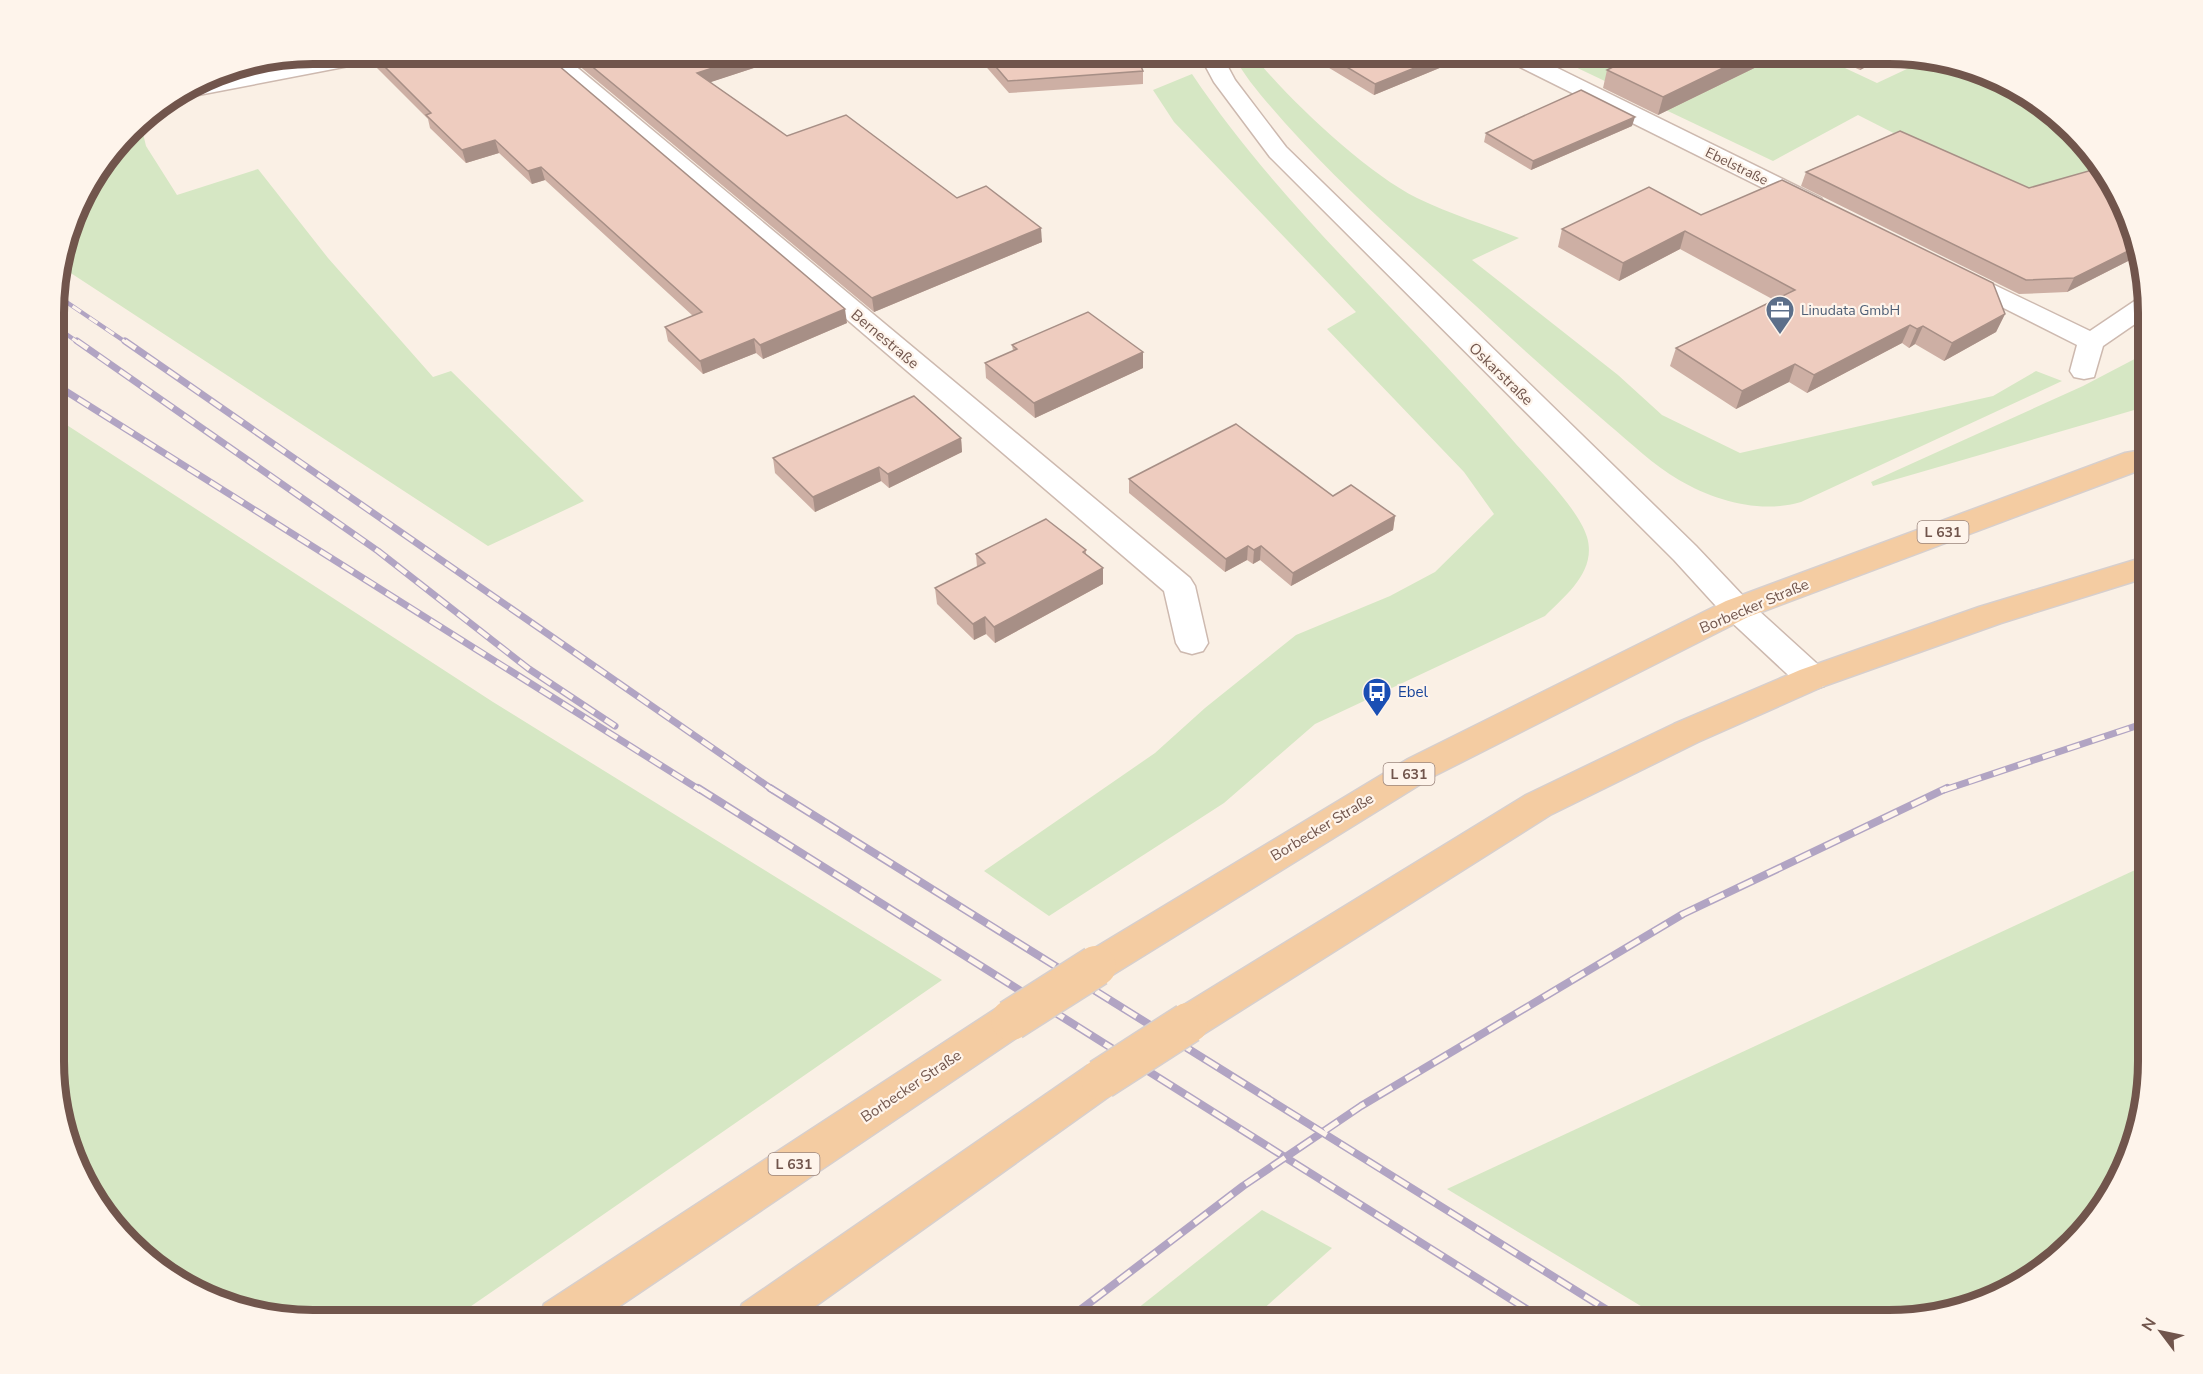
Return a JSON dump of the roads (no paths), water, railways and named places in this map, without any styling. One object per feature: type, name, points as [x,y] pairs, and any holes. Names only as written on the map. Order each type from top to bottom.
[{"type":"main road","name":"Borbecker Straße","points":[[575,1310],[1011,1020],[1420,768],[1737,609],[2138,460]]},
{"type":"main road","points":[[772,1310],[1101,1079],[1538,805],[1686,733],[1812,678],[1990,615],[2138,569]]},
{"type":"street","points":[[213,85],[327,64]]},
{"type":"street","name":"Bernestraße","points":[[561,64],[1179,586],[1192,643]]},
{"type":"street","name":"Oskarstraße","points":[[1215,64],[1225,82],[1278,152],[1677,545],[1737,609],[1812,678]]},
{"type":"street","name":"Ebelstraße","points":[[1532,64],[1834,214]]},
{"type":"street","points":[[1941,267],[2091,342]]},
{"type":"street","points":[[2084,371],[2091,342],[2138,311]]},
{"type":"railway","points":[[65,301],[127,343]]},
{"type":"railway","points":[[64,333],[79,343]]},
{"type":"railway","points":[[77,341],[378,551],[529,669],[615,726]]},
{"type":"railway","points":[[125,341],[771,789]]},
{"type":"railway","points":[[64,390],[700,790]]},
{"type":"railway","points":[[1944,790],[2138,725]]},
{"type":"railway","points":[[698,788],[1285,1157]]},
{"type":"railway","points":[[1322,1132],[1361,1106],[1683,914],[1947,788]]},
{"type":"railway","points":[[771,789],[1322,1132]]},
{"type":"railway","points":[[1285,1157],[1322,1132]]},
{"type":"railway","points":[[1322,1132],[1607,1310]]},
{"type":"railway","points":[[1080,1310],[1243,1186],[1285,1157]]},
{"type":"railway","points":[[1285,1157],[1528,1310]]},
{"type":"place","name":"Linudata GmbH","points":[[1780,336]]},
{"type":"place","name":"Ebel","points":[[1377,718]]}]
